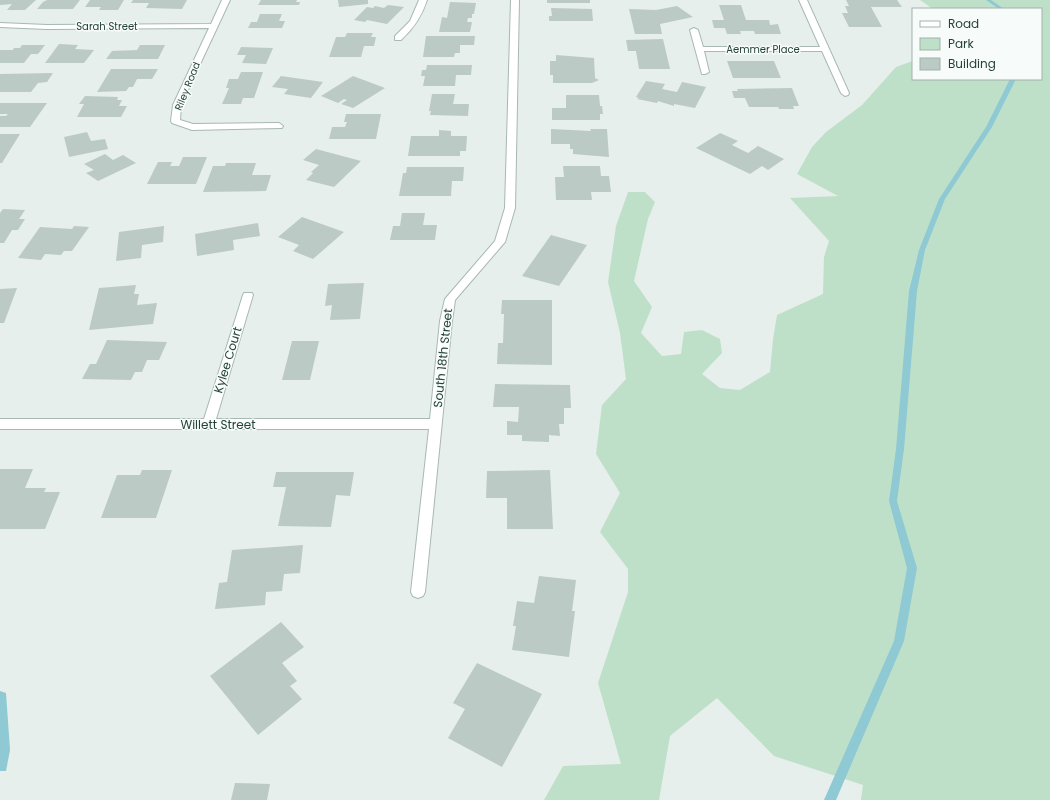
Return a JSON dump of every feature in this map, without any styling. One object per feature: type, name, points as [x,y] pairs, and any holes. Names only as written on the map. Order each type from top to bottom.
[{"type":"street","name":"Riley Road","points":[[226,0],[177,105],[175,121],[192,127],[279,126]]},
{"type":"street","points":[[398,38],[411,27],[423,0]]},
{"type":"street","name":"South 18th Street","points":[[418,592],[446,321],[450,299],[500,242],[510,208],[515,0]]},
{"type":"street","points":[[803,0],[845,93]]},
{"type":"street","name":"Sarah Street","points":[[0,24],[47,27],[214,26]]},
{"type":"street","points":[[694,30],[705,72]]},
{"type":"street","name":"Aemmer Place","points":[[700,49],[825,49]]},
{"type":"street","name":"Kylee Court","points":[[208,425],[248,295]]},
{"type":"street","name":"Willett Street","points":[[0,424],[436,424]]},
{"type":"green space","points":[[920,0],[1050,0],[1050,800],[861,800],[863,785],[774,756],[717,698],[670,736],[659,800],[544,800],[563,766],[621,764],[598,683],[628,592],[628,569],[600,532],[620,493],[596,454],[602,405],[626,379],[620,333],[608,282],[616,226],[628,192],[645,192],[655,202],[648,219],[634,281],[652,307],[641,333],[662,356],[681,354],[684,332],[702,330],[720,339],[722,353],[702,374],[720,388],[740,390],[770,372],[777,315],[823,294],[824,257],[829,241],[790,198],[838,196],[797,174],[812,147],[826,132],[862,105],[896,67],[912,61],[912,80],[1042,80],[1042,8],[932,8]]},
{"type":"water","points":[[0,691],[6,693],[10,750],[6,771],[0,771]]},
{"type":"building","points":[[0,0],[36,0],[25,10],[7,10],[12,4],[0,5]]},
{"type":"building","points":[[47,0],[80,0],[73,9],[37,9]]},
{"type":"building","points":[[90,0],[124,0],[118,10],[99,10],[101,7],[85,7]]},
{"type":"building","points":[[133,0],[187,0],[182,9],[146,8],[149,3],[131,3]]},
{"type":"building","points":[[261,0],[297,0],[296,2],[300,2],[299,5],[258,5]]},
{"type":"building","points":[[338,0],[368,0],[368,4],[339,7]]},
{"type":"building","points":[[547,0],[590,0],[590,3],[547,3]]},
{"type":"building","points":[[846,0],[897,0],[902,7],[871,7],[882,27],[849,27],[842,13],[848,13],[845,6],[849,6]]},
{"type":"building","points":[[450,2],[476,3],[474,14],[472,14],[472,18],[468,18],[467,22],[472,22],[470,32],[439,32],[442,17],[447,18]]},
{"type":"building","points":[[388,5],[404,7],[387,24],[367,20],[365,22],[354,20],[367,7],[373,8],[375,6],[384,8]]},
{"type":"building","points":[[719,5],[741,5],[746,20],[769,20],[770,25],[778,24],[781,34],[755,34],[754,31],[740,31],[741,34],[727,34],[725,28],[714,28],[712,20],[724,20]]},
{"type":"building","points":[[677,6],[693,17],[660,24],[662,34],[635,34],[629,9],[656,10]]},
{"type":"building","points":[[551,8],[592,9],[593,21],[549,21],[549,16],[552,16]]},
{"type":"building","points":[[260,14],[282,14],[279,21],[285,21],[282,28],[248,28],[251,22],[257,22]]},
{"type":"building","points":[[347,33],[373,33],[371,37],[376,37],[374,46],[364,46],[361,57],[329,57],[336,37],[345,37]]},
{"type":"building","points":[[426,36],[475,36],[474,45],[460,45],[460,53],[455,53],[454,57],[423,57]]},
{"type":"building","points":[[663,39],[670,69],[639,69],[636,51],[628,51],[626,40]]},
{"type":"building","points":[[59,44],[78,45],[75,49],[94,50],[84,63],[45,63]]},
{"type":"building","points":[[22,45],[45,45],[38,54],[31,54],[24,63],[0,63],[0,50],[13,50],[14,48],[20,48]]},
{"type":"building","points":[[140,45],[165,45],[158,59],[106,59],[112,51],[137,50]]},
{"type":"building","points":[[241,47],[273,48],[266,64],[242,63],[246,55],[237,55]]},
{"type":"building","points":[[556,55],[594,58],[595,78],[599,80],[592,83],[553,83],[553,75],[550,75],[550,61],[556,61]]},
{"type":"building","points":[[727,61],[774,61],[781,78],[733,78]]},
{"type":"building","points":[[427,65],[472,65],[471,75],[456,75],[455,86],[423,86],[425,76],[421,76],[422,70],[426,70]]},
{"type":"building","points":[[111,69],[158,69],[152,79],[137,79],[133,87],[129,87],[126,91],[97,92]]},
{"type":"building","points":[[241,72],[263,72],[254,98],[243,98],[241,104],[222,104],[229,88],[226,88],[229,79],[238,79]]},
{"type":"building","points":[[53,73],[47,82],[38,83],[31,92],[0,92],[0,74]]},
{"type":"building","points":[[281,76],[323,82],[311,98],[284,94],[288,89],[272,87]]},
{"type":"building","points":[[353,76],[385,88],[353,108],[341,104],[347,100],[344,99],[338,103],[321,96]]},
{"type":"building","points":[[646,81],[665,84],[662,89],[677,92],[682,82],[706,87],[695,108],[674,104],[674,106],[658,101],[657,103],[637,99],[639,98],[636,97]]},
{"type":"building","points":[[792,88],[799,106],[793,106],[794,109],[779,109],[778,107],[749,107],[745,98],[734,98],[732,91],[738,91],[737,89]]},
{"type":"building","points":[[432,94],[455,94],[453,104],[469,104],[468,116],[430,115],[431,111],[429,111]]},
{"type":"building","points":[[566,95],[599,95],[600,106],[602,106],[603,114],[600,114],[600,120],[552,120],[552,108],[566,108]]},
{"type":"building","points":[[85,96],[118,97],[117,100],[122,100],[119,106],[127,106],[121,117],[77,117],[84,104],[79,104]]},
{"type":"building","points":[[0,103],[47,103],[30,127],[0,127],[0,116],[6,116],[8,114],[0,114]]},
{"type":"building","points":[[346,114],[381,114],[376,139],[329,139],[332,127],[345,127],[347,122],[344,122]]},
{"type":"building","points":[[551,129],[591,131],[590,129],[607,129],[609,157],[573,154],[573,149],[570,149],[570,144],[551,144]]},
{"type":"building","points":[[439,130],[451,131],[451,136],[467,136],[466,151],[460,151],[460,156],[408,156],[411,136],[439,136]]},
{"type":"building","points":[[87,132],[91,141],[105,139],[108,149],[69,157],[64,137]]},
{"type":"building","points":[[720,133],[738,141],[732,145],[748,153],[758,146],[784,159],[768,170],[762,166],[750,174],[696,148]]},
{"type":"building","points":[[0,134],[20,134],[2,163],[0,163]]},
{"type":"building","points":[[316,149],[361,161],[334,187],[306,180],[313,173],[311,172],[319,165],[303,160]]},
{"type":"building","points":[[105,154],[113,160],[123,155],[136,163],[98,181],[86,173],[94,170],[84,164]]},
{"type":"building","points":[[183,157],[207,157],[196,184],[147,184],[158,162],[172,162],[170,166],[179,166]]},
{"type":"building","points":[[226,163],[256,163],[252,175],[271,175],[266,191],[203,192],[213,166],[225,166]]},
{"type":"building","points":[[563,166],[600,166],[601,176],[609,176],[611,192],[591,192],[592,200],[556,200],[555,177],[564,177]]},
{"type":"building","points":[[407,167],[464,167],[463,181],[452,181],[451,196],[399,196],[403,173],[406,173]]},
{"type":"building","points":[[3,209],[25,210],[19,219],[25,219],[18,230],[12,230],[4,243],[0,243],[0,213]]},
{"type":"building","points":[[402,213],[425,213],[423,225],[437,225],[435,240],[390,240],[393,226],[400,226]]},
{"type":"building","points":[[302,217],[344,232],[313,259],[293,251],[299,245],[278,237]]},
{"type":"building","points":[[258,223],[260,236],[233,240],[234,250],[197,256],[195,234]]},
{"type":"building","points":[[74,226],[89,227],[72,251],[64,251],[61,255],[45,254],[41,260],[18,258],[40,227],[72,229]]},
{"type":"building","points":[[164,226],[163,242],[142,245],[141,258],[116,261],[119,232]]},
{"type":"building","points":[[551,235],[587,245],[559,286],[522,276]]},
{"type":"building","points":[[364,283],[360,319],[330,320],[332,305],[325,306],[328,284]]},
{"type":"building","points":[[136,285],[134,294],[139,294],[137,305],[157,303],[153,324],[89,330],[99,288]]},
{"type":"building","points":[[17,288],[4,323],[0,323],[0,289]]},
{"type":"building","points":[[502,300],[552,300],[552,365],[497,364],[498,343],[503,343],[504,314],[501,314]]},
{"type":"building","points":[[107,340],[167,342],[159,360],[147,360],[142,372],[135,372],[131,380],[82,379],[90,364],[96,364]]},
{"type":"building","points":[[292,341],[319,341],[310,380],[282,380]]},
{"type":"building","points":[[495,384],[570,385],[571,408],[564,408],[564,424],[559,424],[560,436],[549,435],[549,442],[522,441],[522,435],[507,435],[507,421],[518,422],[519,407],[493,407]]},
{"type":"building","points":[[0,469],[33,469],[25,488],[46,488],[44,492],[60,492],[45,529],[0,529]]},
{"type":"building","points":[[142,470],[172,470],[156,518],[101,518],[117,475],[140,475]]},
{"type":"building","points":[[550,470],[553,529],[507,529],[507,498],[486,498],[487,471]]},
{"type":"building","points":[[276,472],[354,472],[350,496],[336,495],[331,527],[278,526],[286,487],[273,487]]},
{"type":"building","points":[[303,545],[300,573],[284,574],[282,591],[266,592],[265,605],[215,609],[219,583],[227,582],[232,550]]},
{"type":"building","points":[[539,576],[576,580],[572,611],[575,611],[569,657],[512,650],[516,626],[513,626],[517,601],[534,603]]},
{"type":"building","points":[[281,622],[304,647],[282,663],[297,681],[290,686],[302,699],[258,735],[210,676]]},
{"type":"building","points":[[477,663],[542,694],[502,767],[448,738],[465,709],[453,703]]},
{"type":"building","points":[[235,783],[270,784],[267,800],[231,800]]},
{"type":"waterway","points":[[988,0],[1000,8]]},
{"type":"waterway","points":[[830,800],[899,641],[912,568],[893,501],[900,449],[913,291],[922,250],[942,199],[989,127],[1012,80]]}]
